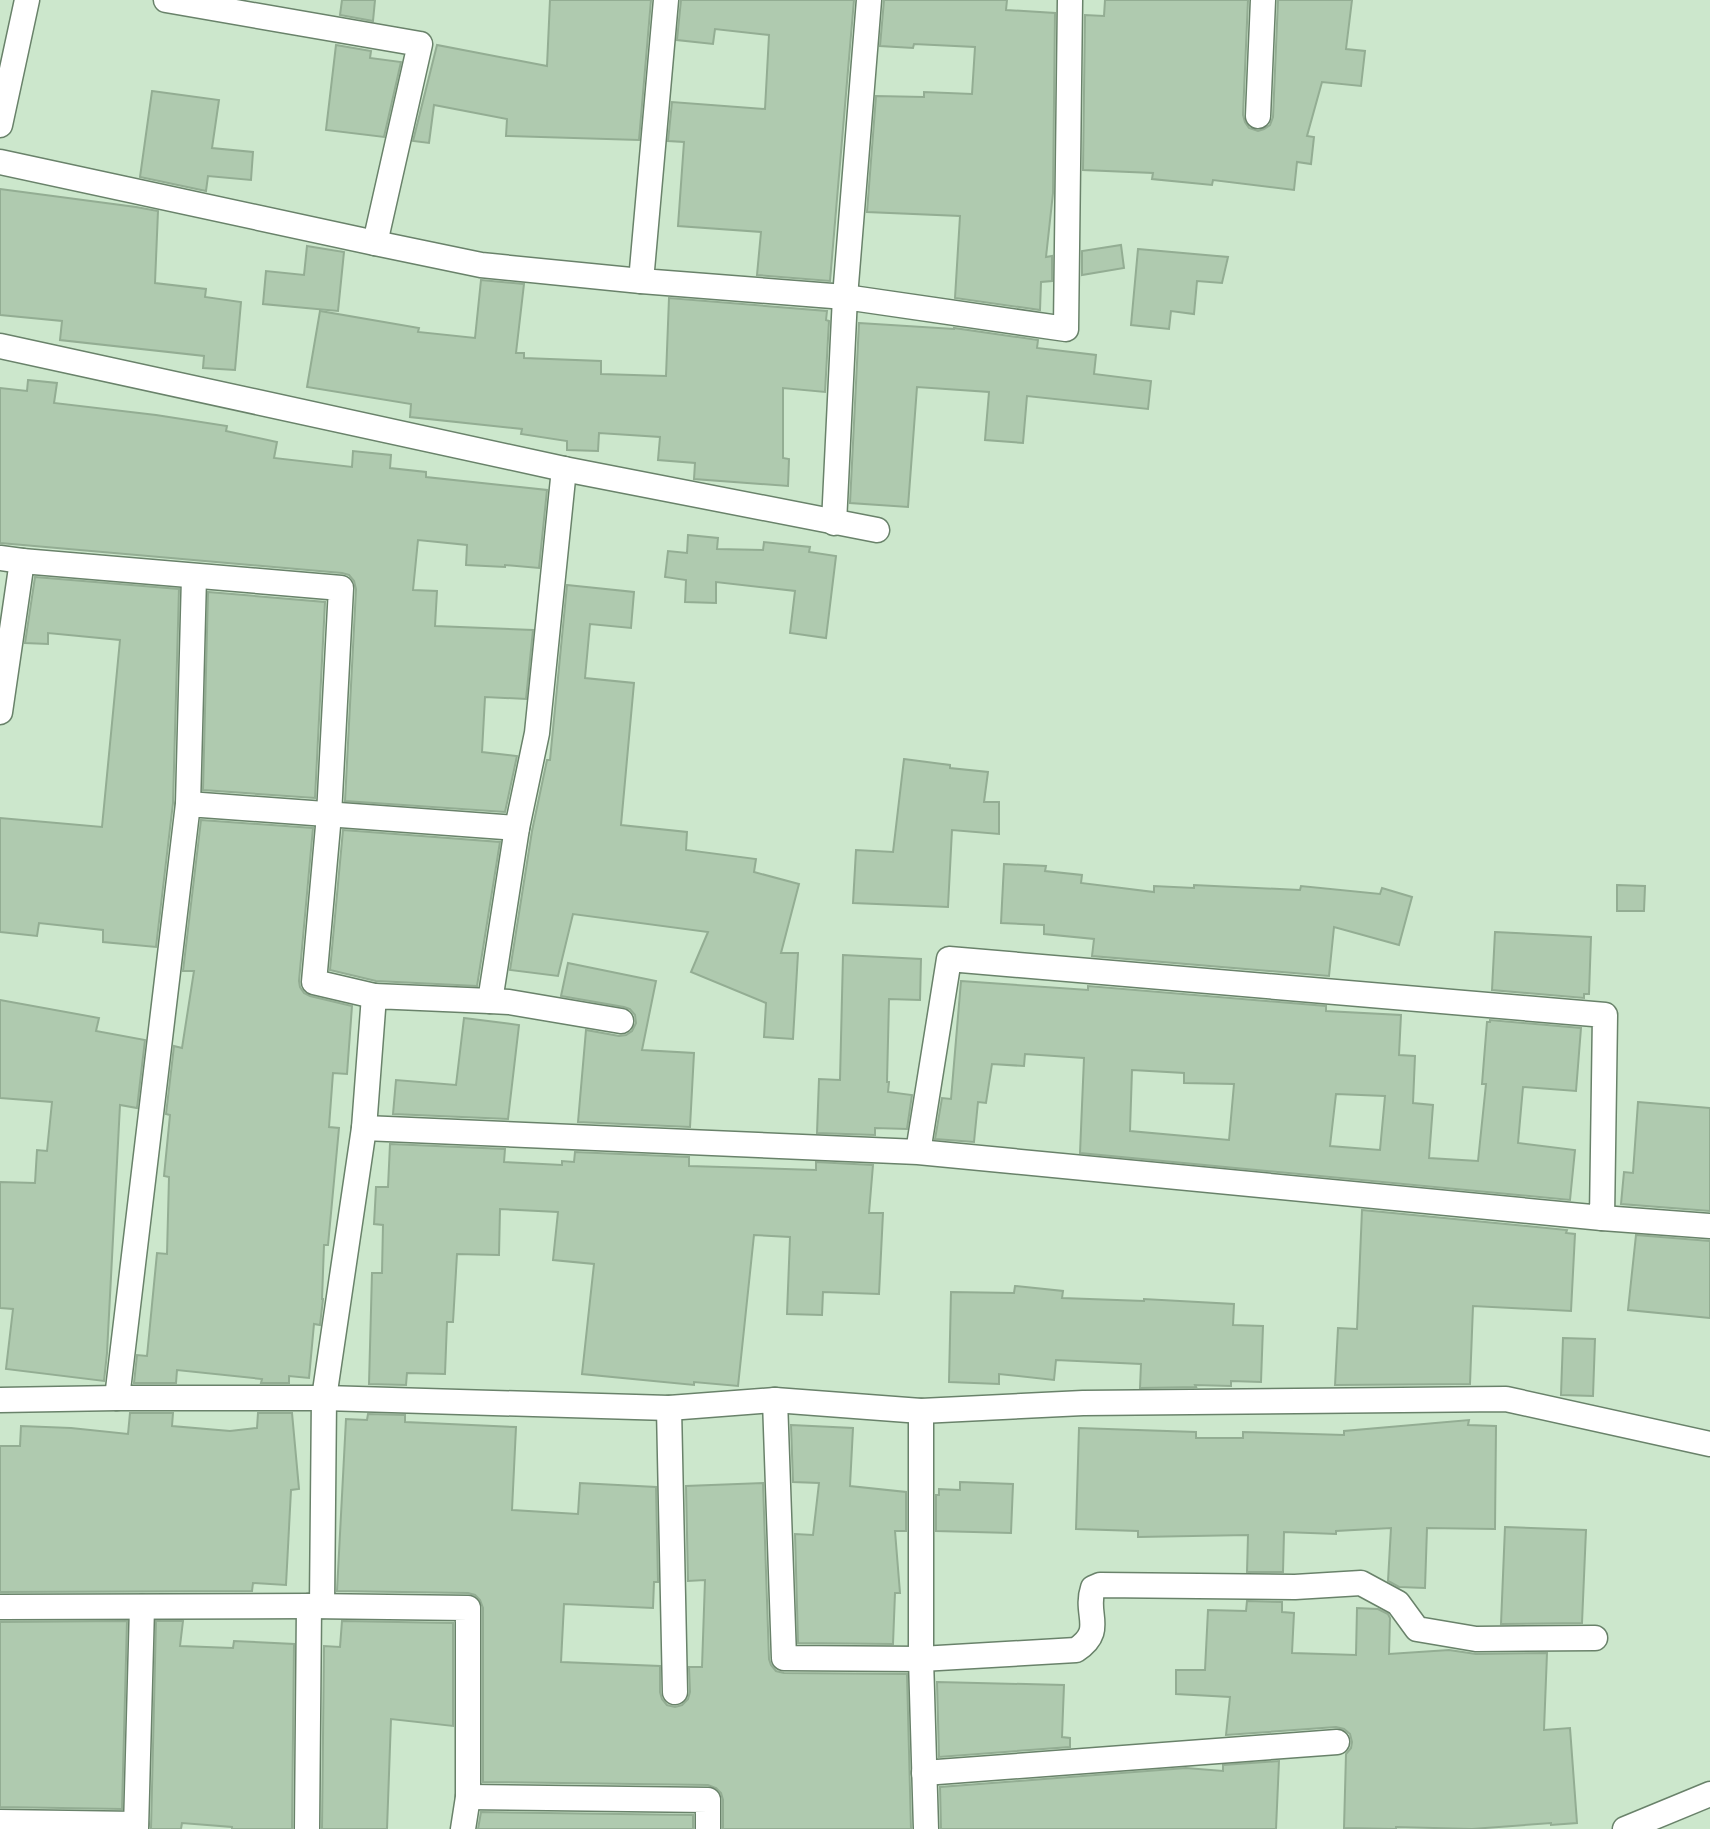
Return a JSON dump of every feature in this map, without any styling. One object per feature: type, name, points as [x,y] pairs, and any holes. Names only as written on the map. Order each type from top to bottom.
[{"type":"street","points":[[0,125],[27,0]]},
{"type":"street","points":[[166,0],[420,44],[375,243]]},
{"type":"street","points":[[641,281],[666,0]]},
{"type":"street","points":[[834,523],[845,297],[869,0]]},
{"type":"street","points":[[0,162],[481,265],[845,297],[1066,329],[1070,0]]},
{"type":"street","points":[[1258,116],[1263,0]]},
{"type":"street","points":[[0,346],[564,470],[877,530]]},
{"type":"street","points":[[490,1001],[517,828],[537,733],[564,470]]},
{"type":"street","points":[[0,712],[11,560],[341,589],[329,815],[314,982],[374,996],[509,1002],[621,1021]]},
{"type":"street","points":[[117,1398],[188,804],[194,577]]},
{"type":"street","points":[[188,804],[517,828]]},
{"type":"street","points":[[918,1152],[949,959],[1605,1016],[1602,1218]]},
{"type":"street","points":[[307,1829],[324,1398],[364,1128],[374,996]]},
{"type":"street","points":[[364,1128],[918,1152],[1710,1226]]},
{"type":"street","points":[[0,1400],[324,1398],[669,1408],[775,1400],[921,1411],[1083,1403],[1506,1399],[1710,1444]]},
{"type":"street","points":[[775,1400],[784,1658],[920,1659],[1076,1650],[1087,1643],[1093,1632],[1091,1596],[1093,1588],[1100,1585],[1295,1587],[1361,1583],[1398,1603],[1417,1629],[1476,1639],[1595,1638]]},
{"type":"street","points":[[669,1408],[675,1692]]},
{"type":"street","points":[[921,1411],[920,1659],[926,1829]]},
{"type":"street","points":[[0,1822],[136,1827],[142,1606]]},
{"type":"street","points":[[0,1607],[468,1608],[468,1797],[463,1829]]},
{"type":"street","points":[[924,1773],[1337,1742]]},
{"type":"street","points":[[1631,1828],[1710,1794]]},
{"type":"street","points":[[468,1797],[708,1800],[708,1829]]},
{"type":"building","points":[[342,0],[375,0],[373,21],[340,15]]},
{"type":"building","points":[[550,0],[651,0],[639,140],[506,136],[507,119],[434,105],[429,143],[413,141],[437,45],[547,66]]},
{"type":"building","points":[[681,0],[854,0],[830,281],[757,275],[761,232],[678,226],[684,142],[668,141],[672,102],[765,109],[769,35],[715,29],[713,44],[677,40]]},
{"type":"building","points":[[884,0],[1007,0],[1006,10],[1055,13],[1053,193],[1046,257],[1052,256],[1052,281],[1041,282],[1040,310],[955,298],[960,216],[867,212],[876,96],[924,97],[924,92],[972,94],[975,47],[914,44],[913,48],[880,46]]},
{"type":"building","points":[[1105,0],[1248,0],[1243,115],[1249,128],[1258,131],[1270,125],[1273,117],[1278,0],[1352,0],[1346,49],[1365,51],[1361,86],[1322,82],[1307,136],[1314,137],[1311,164],[1297,162],[1294,190],[1213,180],[1212,185],[1152,179],[1153,173],[1083,170],[1085,15],[1104,16]]},
{"type":"building","points":[[336,45],[371,51],[370,58],[401,62],[384,137],[326,130]]},
{"type":"building","points":[[152,91],[219,100],[212,148],[253,152],[251,180],[208,176],[206,191],[140,177]]},
{"type":"building","points":[[0,189],[158,211],[155,283],[206,289],[205,297],[241,302],[235,370],[203,368],[204,356],[60,340],[62,321],[0,315]]},
{"type":"building","points":[[1121,245],[1124,268],[1082,275],[1082,251]]},
{"type":"building","points":[[307,246],[344,252],[338,311],[263,304],[266,271],[304,275]]},
{"type":"building","points":[[1138,249],[1228,257],[1222,283],[1197,281],[1194,314],[1171,311],[1169,329],[1131,325]]},
{"type":"building","points":[[481,280],[524,284],[516,353],[524,353],[524,358],[601,361],[601,374],[666,376],[669,298],[827,311],[826,320],[829,321],[825,392],[783,388],[783,458],[789,459],[788,486],[694,479],[695,463],[658,460],[660,437],[599,433],[598,451],[567,450],[567,441],[521,434],[522,429],[410,417],[411,404],[307,387],[320,311],[419,328],[418,332],[475,338]]},
{"type":"building","points":[[859,323],[954,328],[1038,340],[1037,348],[1096,355],[1094,374],[1151,381],[1148,409],[1027,396],[1023,443],[985,440],[989,392],[917,387],[908,507],[850,503]]},
{"type":"building","points":[[28,380],[57,383],[54,403],[227,426],[226,431],[277,442],[274,458],[352,467],[353,451],[391,455],[390,468],[426,472],[426,477],[547,490],[539,568],[466,565],[467,545],[418,540],[413,590],[437,591],[435,626],[533,630],[526,699],[485,697],[482,752],[517,756],[505,812],[345,801],[356,589],[349,575],[0,543],[0,388],[27,391]]},
{"type":"building","points":[[688,535],[718,538],[717,549],[763,550],[764,542],[810,547],[809,552],[836,556],[826,638],[790,633],[795,591],[716,582],[716,603],[685,602],[686,580],[665,577],[668,551],[687,553]]},
{"type":"building","points":[[35,577],[179,589],[173,803],[156,947],[103,942],[103,930],[39,923],[37,936],[0,932],[0,818],[102,827],[120,640],[48,633],[48,644],[25,643]]},
{"type":"building","points":[[567,585],[634,592],[631,628],[590,624],[585,678],[634,683],[621,825],[687,832],[686,850],[756,859],[754,872],[799,884],[781,953],[798,953],[793,1039],[764,1037],[766,1003],[691,972],[708,932],[573,914],[558,976],[510,970],[532,831],[547,760],[550,760]]},
{"type":"building","points":[[208,592],[325,602],[315,798],[203,790]]},
{"type":"building","points":[[904,759],[988,772],[984,802],[999,802],[999,834],[952,830],[948,907],[853,903],[856,850],[893,852]]},
{"type":"building","points":[[201,820],[313,828],[300,987],[310,996],[352,1006],[347,1074],[333,1073],[329,1127],[339,1128],[328,1245],[324,1245],[320,1325],[314,1324],[309,1378],[289,1376],[289,1383],[261,1383],[262,1379],[177,1370],[176,1383],[134,1383],[137,1355],[147,1356],[157,1253],[167,1254],[169,1177],[164,1176],[170,1115],[166,1114],[174,1046],[182,1048],[194,971],[183,971]]},
{"type":"building","points":[[343,830],[500,842],[477,986],[376,981],[330,970]]},
{"type":"building","points":[[1004,864],[1046,866],[1045,871],[1082,875],[1081,883],[1154,892],[1154,886],[1300,890],[1301,886],[1380,894],[1382,888],[1412,897],[1399,945],[1334,927],[1329,976],[1092,956],[1094,939],[1044,934],[1044,925],[1001,923]]},
{"type":"building","points":[[1617,885],[1645,886],[1644,911],[1617,911]]},
{"type":"building","points":[[1495,932],[1591,937],[1589,994],[1584,994],[1584,998],[1492,990]]},
{"type":"building","points":[[843,955],[921,959],[920,1000],[889,999],[888,1092],[912,1095],[907,1129],[875,1128],[875,1135],[817,1133],[819,1079],[840,1080]]},
{"type":"building","points":[[568,963],[656,981],[642,1050],[694,1053],[690,1127],[578,1122],[586,1030],[619,1036],[632,1031],[636,1023],[635,1015],[630,1009],[561,996]]},
{"type":"building","points":[[961,981],[1088,990],[1088,986],[1326,1006],[1326,1011],[1401,1015],[1399,1055],[1415,1056],[1413,1103],[1433,1105],[1429,1158],[1478,1161],[1486,1084],[1482,1084],[1487,1022],[1490,1020],[1581,1028],[1576,1091],[1523,1087],[1518,1143],[1575,1150],[1570,1200],[1080,1153],[1084,1058],[1025,1054],[1024,1066],[992,1064],[986,1103],[978,1102],[974,1142],[935,1139],[942,1098],[951,1099]],"holes":[[[1132,1070],[1184,1073],[1184,1083],[1234,1084],[1229,1140],[1130,1131]],[[1336,1094],[1385,1096],[1380,1150],[1330,1146]]]},
{"type":"building","points":[[0,1000],[99,1018],[96,1031],[145,1040],[137,1108],[120,1105],[104,1381],[6,1369],[13,1309],[0,1308],[0,1182],[35,1183],[37,1150],[47,1151],[52,1102],[0,1098]]},
{"type":"building","points":[[464,1018],[519,1025],[508,1119],[393,1114],[396,1080],[456,1085]]},
{"type":"building","points":[[1638,1102],[1710,1108],[1710,1211],[1621,1204],[1624,1172],[1633,1173]]},
{"type":"building","points":[[390,1144],[505,1149],[504,1162],[562,1165],[562,1161],[574,1162],[575,1152],[689,1157],[689,1166],[816,1170],[816,1162],[873,1165],[869,1213],[883,1213],[879,1294],[823,1292],[822,1315],[787,1314],[790,1237],[754,1235],[738,1386],[694,1382],[694,1385],[582,1374],[594,1264],[553,1260],[558,1212],[500,1209],[499,1255],[457,1254],[453,1322],[447,1322],[445,1374],[407,1373],[406,1385],[369,1384],[372,1273],[382,1273],[383,1225],[374,1224],[376,1187],[388,1187]]},
{"type":"building","points":[[1362,1210],[1567,1230],[1566,1233],[1575,1234],[1571,1311],[1473,1306],[1470,1384],[1335,1385],[1338,1328],[1357,1329]]},
{"type":"building","points":[[1636,1235],[1710,1241],[1710,1318],[1628,1310]]},
{"type":"building","points":[[1015,1286],[1063,1291],[1062,1298],[1234,1304],[1233,1325],[1263,1326],[1261,1382],[1231,1381],[1231,1386],[1140,1388],[1141,1364],[1056,1360],[1054,1380],[999,1374],[999,1384],[949,1382],[951,1292],[1014,1293]]},
{"type":"building","points":[[1563,1338],[1595,1339],[1593,1396],[1561,1395]]},
{"type":"building","points":[[130,1413],[173,1413],[172,1426],[230,1431],[257,1428],[258,1413],[292,1413],[299,1489],[291,1490],[286,1585],[253,1583],[252,1591],[0,1592],[0,1446],[20,1446],[21,1426],[128,1434]]},
{"type":"building","points":[[368,1414],[405,1415],[405,1422],[516,1427],[512,1510],[578,1514],[580,1483],[656,1487],[658,1582],[654,1582],[653,1608],[564,1604],[561,1662],[660,1666],[662,1699],[667,1705],[675,1707],[688,1699],[689,1667],[702,1667],[705,1580],[688,1581],[686,1486],[763,1483],[771,1665],[776,1671],[784,1673],[907,1674],[911,1829],[723,1829],[721,1793],[708,1785],[483,1782],[483,1608],[480,1600],[468,1593],[337,1591],[346,1419],[367,1420]]},
{"type":"building","points":[[1469,1420],[1468,1425],[1496,1426],[1495,1529],[1427,1528],[1425,1588],[1399,1587],[1388,1581],[1391,1528],[1336,1531],[1336,1534],[1284,1532],[1283,1572],[1247,1572],[1248,1535],[1138,1537],[1138,1531],[1076,1529],[1079,1428],[1196,1432],[1196,1438],[1243,1438],[1243,1432],[1344,1435],[1344,1431]]},
{"type":"building","points":[[791,1425],[853,1428],[850,1486],[906,1492],[906,1531],[895,1531],[900,1593],[895,1593],[893,1644],[798,1643],[795,1534],[813,1535],[819,1483],[793,1482]]},
{"type":"building","points":[[960,1482],[1013,1484],[1011,1533],[936,1531],[936,1495],[939,1495],[939,1489],[960,1490]]},
{"type":"building","points":[[1505,1527],[1586,1530],[1582,1623],[1501,1624]]},
{"type":"building","points":[[1247,1601],[1282,1602],[1282,1612],[1294,1613],[1292,1653],[1356,1655],[1357,1608],[1378,1609],[1388,1614],[1389,1654],[1449,1650],[1476,1654],[1547,1653],[1544,1730],[1570,1728],[1577,1823],[1472,1829],[1344,1828],[1346,1754],[1352,1742],[1350,1734],[1344,1729],[1336,1727],[1226,1735],[1230,1697],[1176,1694],[1176,1670],[1205,1670],[1208,1610],[1246,1611]]},
{"type":"building","points":[[127,1621],[122,1809],[0,1807],[0,1622]]},
{"type":"building","points":[[156,1621],[183,1621],[180,1646],[233,1648],[234,1641],[294,1644],[292,1829],[232,1829],[182,1823],[181,1829],[151,1829]]},
{"type":"building","points":[[342,1621],[453,1623],[453,1726],[391,1719],[387,1829],[322,1829],[324,1646],[340,1647]]},
{"type":"building","points":[[937,1682],[1064,1685],[1062,1737],[1070,1738],[1070,1747],[939,1757]]},
{"type":"building","points":[[1279,1761],[1276,1829],[941,1829],[940,1787],[1186,1768],[1223,1771],[1223,1765]]},
{"type":"building","points":[[481,1812],[693,1815],[693,1829],[478,1829]]}]
